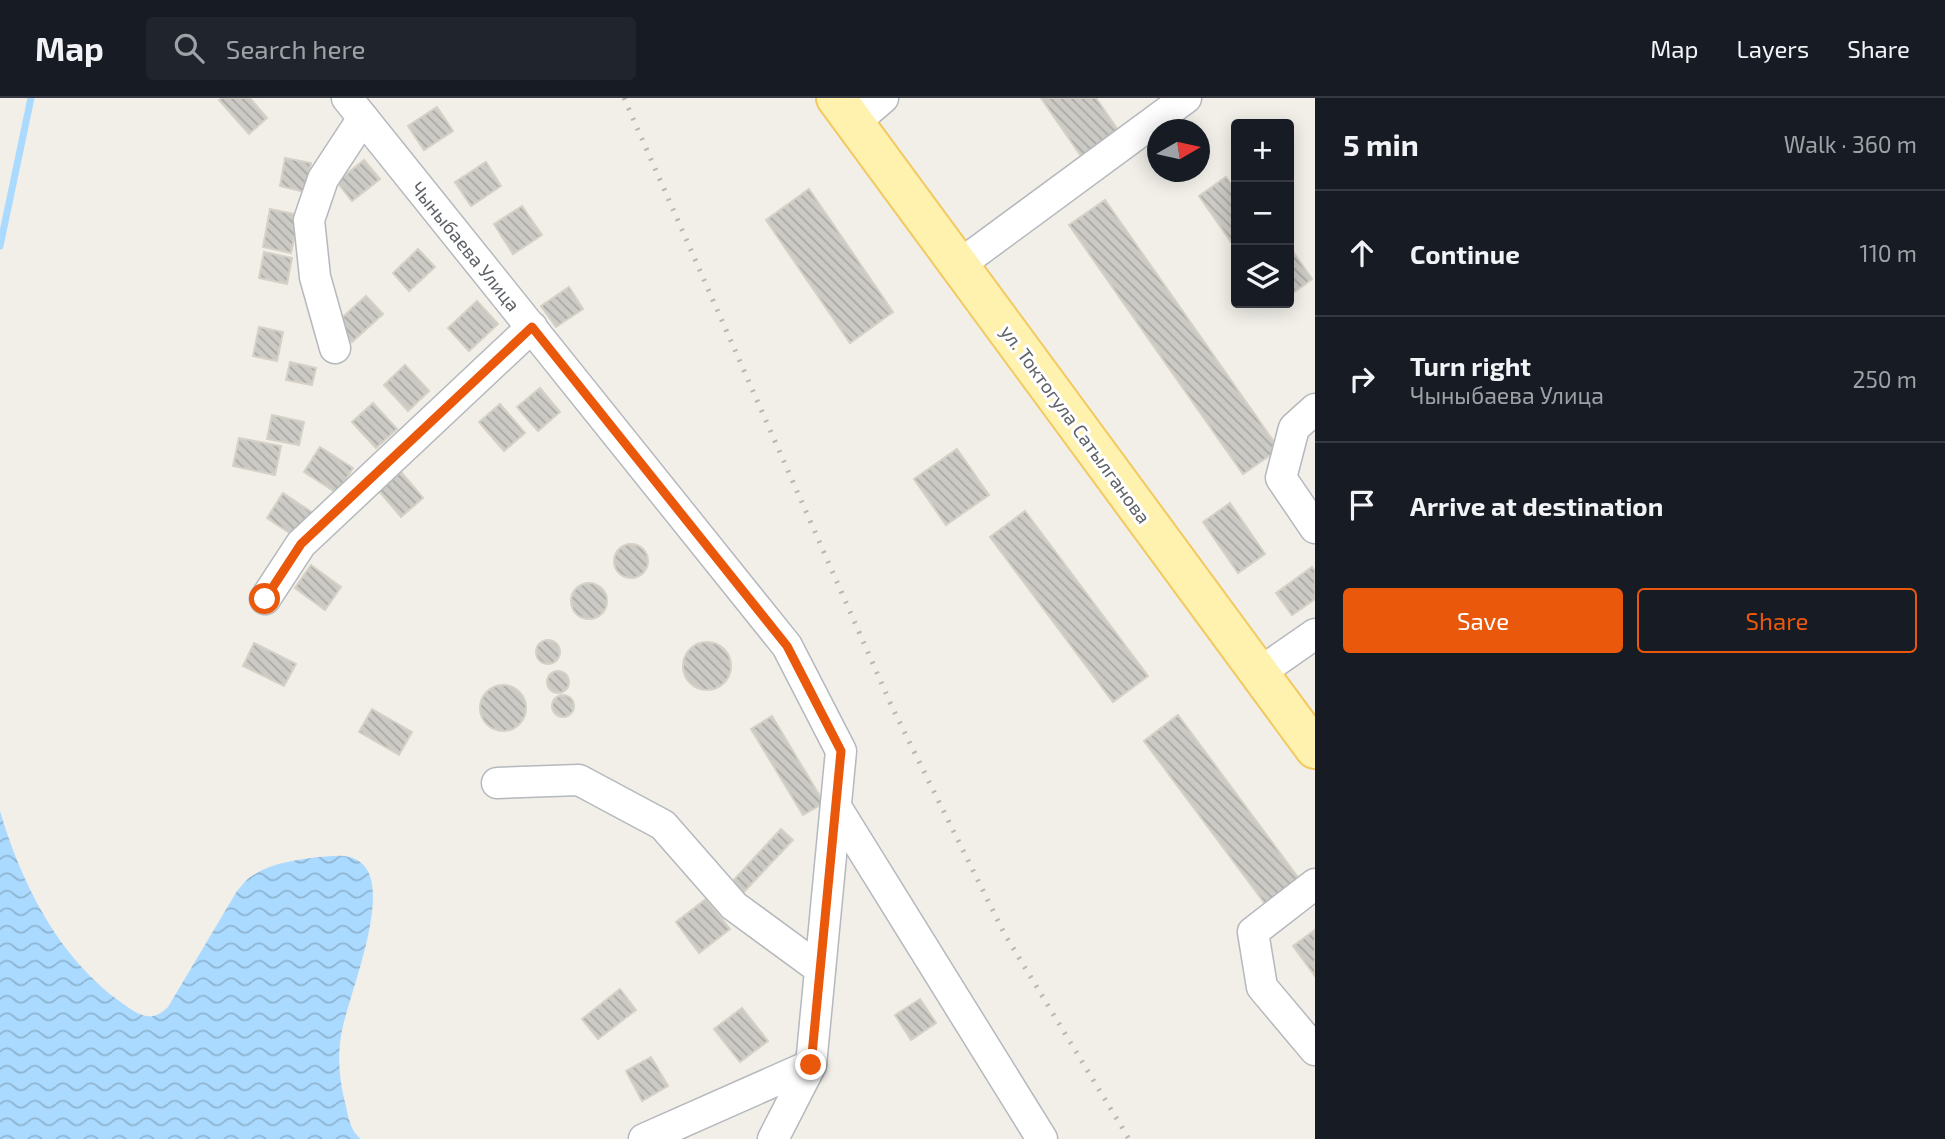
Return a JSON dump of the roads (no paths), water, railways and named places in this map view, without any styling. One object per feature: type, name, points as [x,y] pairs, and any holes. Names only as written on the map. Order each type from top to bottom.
[{"type":"main road","name":"ул. Токтогула Сатылганова","points":[[846,110],[1315,749]]},
{"type":"street","points":[[846,110],[883,98]]},
{"type":"street","points":[[959,265],[1186,98]]},
{"type":"street","points":[[335,348],[315,277],[309,220],[323,179],[355,108]]},
{"type":"street","name":"Чыныбаева Улица","points":[[355,108],[787,646],[841,751],[811,1065],[773,1139]]},
{"type":"street","points":[[265,599],[301,544],[532,327]]},
{"type":"street","points":[[1315,409],[1294,428],[1282,478],[1315,528]]},
{"type":"street","points":[[1259,673],[1315,634]]},
{"type":"street","points":[[497,783],[579,780],[663,825],[734,906],[820,969]]},
{"type":"street","points":[[836,807],[1042,1139]]},
{"type":"street","points":[[1315,884],[1253,932],[1262,987],[1315,1050]]},
{"type":"street","points":[[644,1139],[811,1065]]},
{"type":"water","points":[[0,811],[31,892],[61,942],[79,965],[100,985],[128,1007],[145,1016],[156,1015],[168,1007],[237,891],[250,877],[275,865],[310,858],[340,856],[351,857],[360,862],[370,875],[373,895],[371,919],[341,1036],[339,1062],[349,1119],[361,1139],[0,1139]]},
{"type":"waterway","points":[[0,246],[31,98]]},
{"type":"railway","points":[[624,98],[892,707],[1004,933],[1129,1139]]}]
